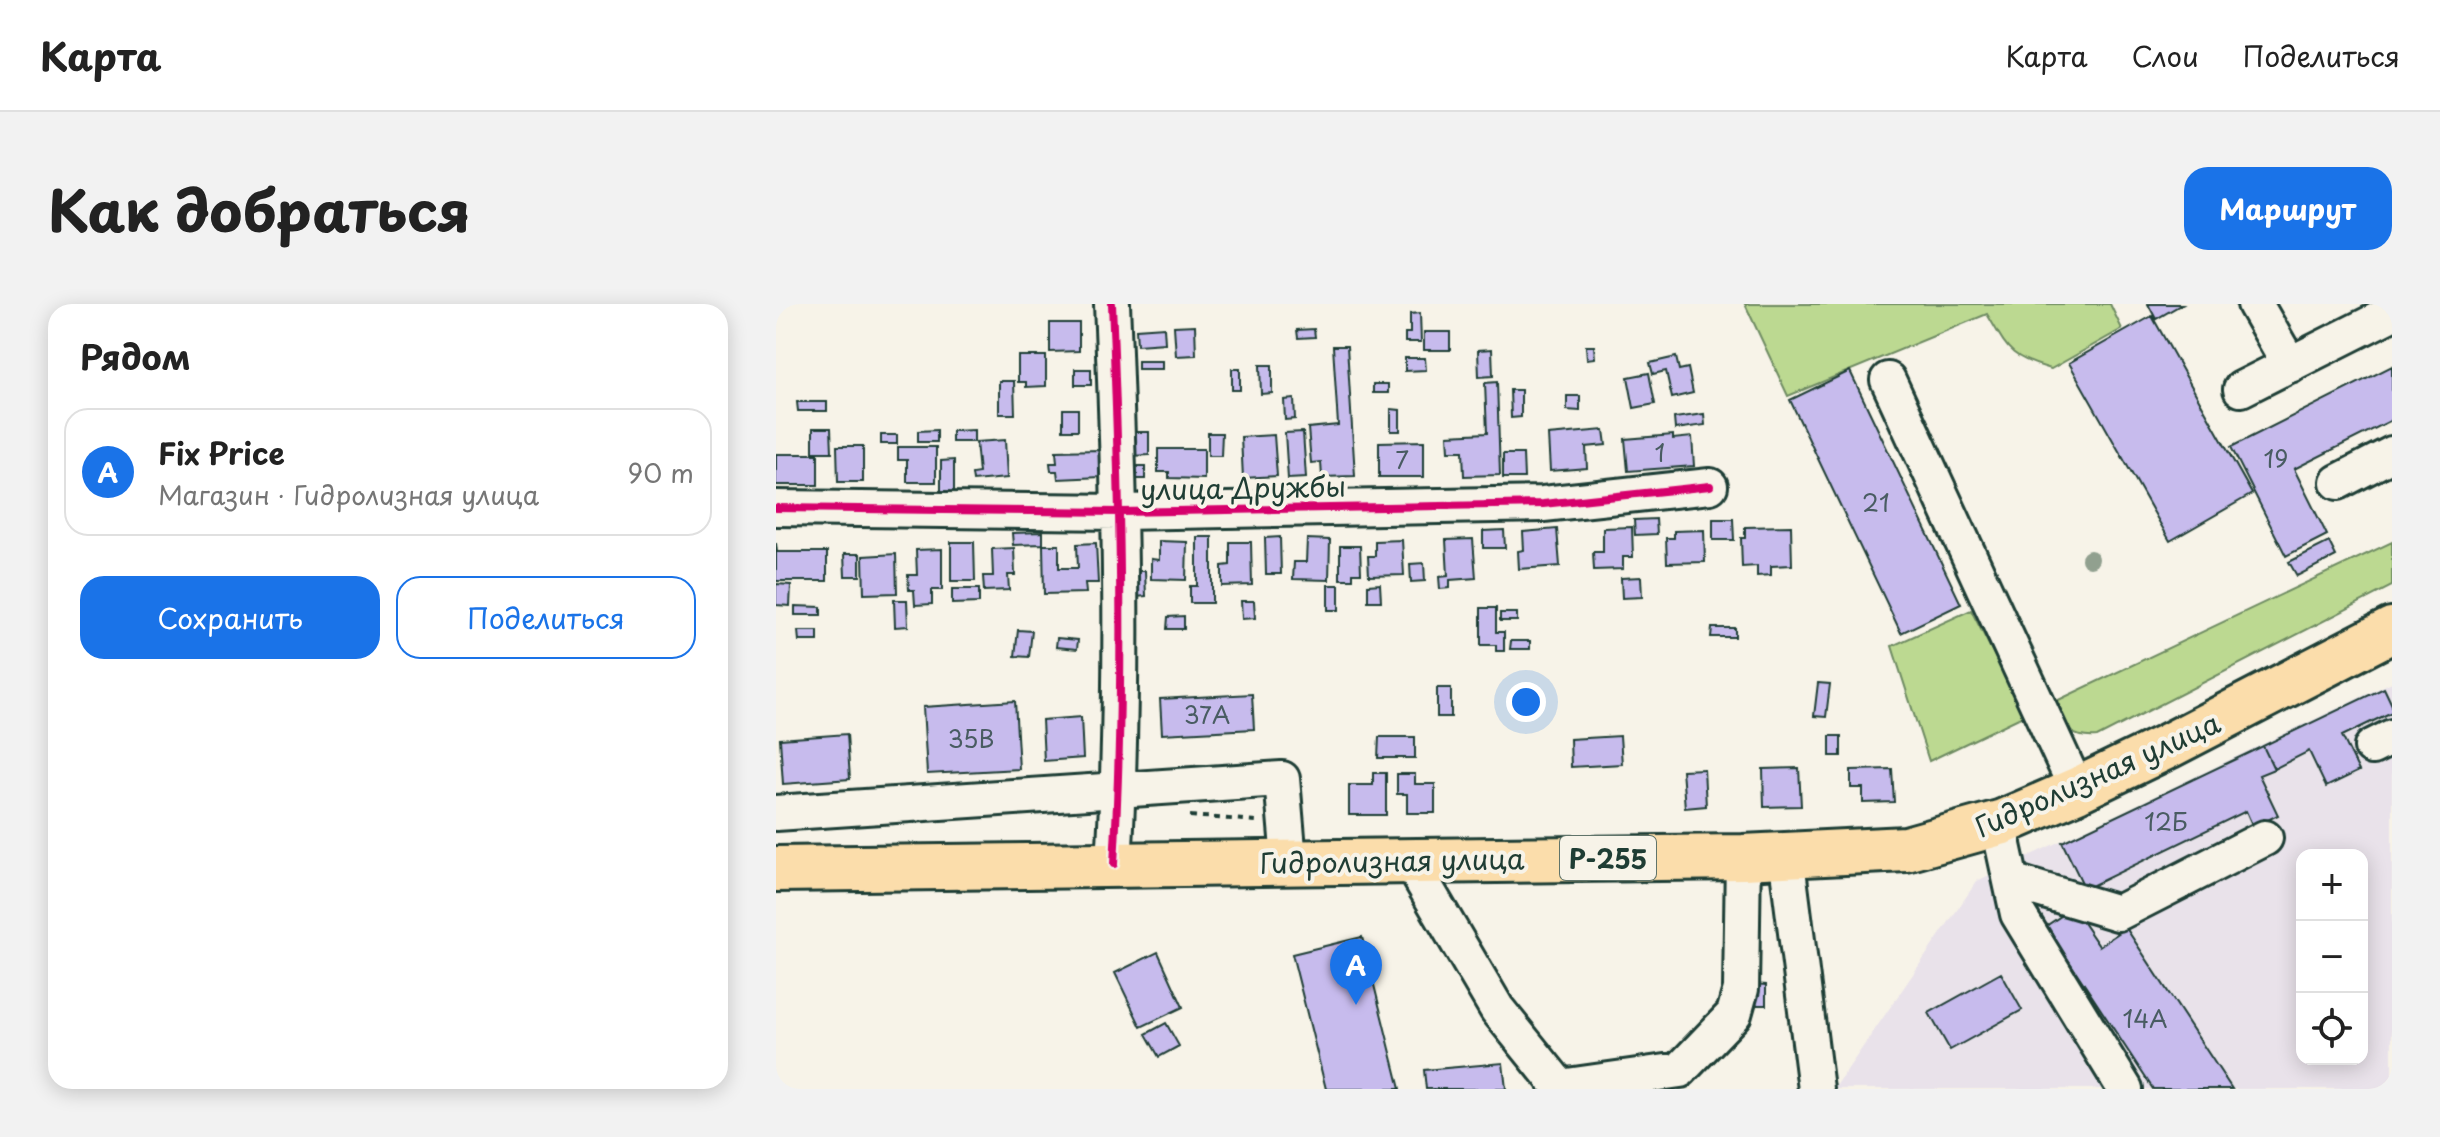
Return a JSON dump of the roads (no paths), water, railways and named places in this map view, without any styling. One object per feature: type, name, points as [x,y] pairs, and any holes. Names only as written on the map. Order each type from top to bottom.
[{"type":"highway","name":"Гидролизная улица","points":[[776,869],[1114,864],[1287,842],[1409,859],[1743,857],[1906,849],[2003,822],[2077,790],[2389,640]]},
{"type":"street","points":[[1112,304],[1121,512],[1118,789],[1114,864]]},
{"type":"street","points":[[2255,304],[2290,365]]},
{"type":"street","points":[[2241,389],[2392,313]]},
{"type":"street","points":[[1888,380],[2077,790]]},
{"type":"street","points":[[2338,482],[2392,454]]},
{"type":"street","name":"улица Дружбы","points":[[776,508],[1121,512],[1543,504],[1710,486]]},
{"type":"street","points":[[776,813],[1282,779],[1287,842]]},
{"type":"street","points":[[2003,822],[2003,845],[2018,914],[2125,1089]]},
{"type":"street","points":[[2011,881],[2118,913],[2265,838]]},
{"type":"street","points":[[1786,854],[1816,1089]]},
{"type":"street","points":[[1409,859],[1497,1009],[1558,1088],[1680,1070],[1734,1014],[1741,989],[1743,857]]},
{"type":"place","name":"Fix Price","points":[[1356,1005]]}]
